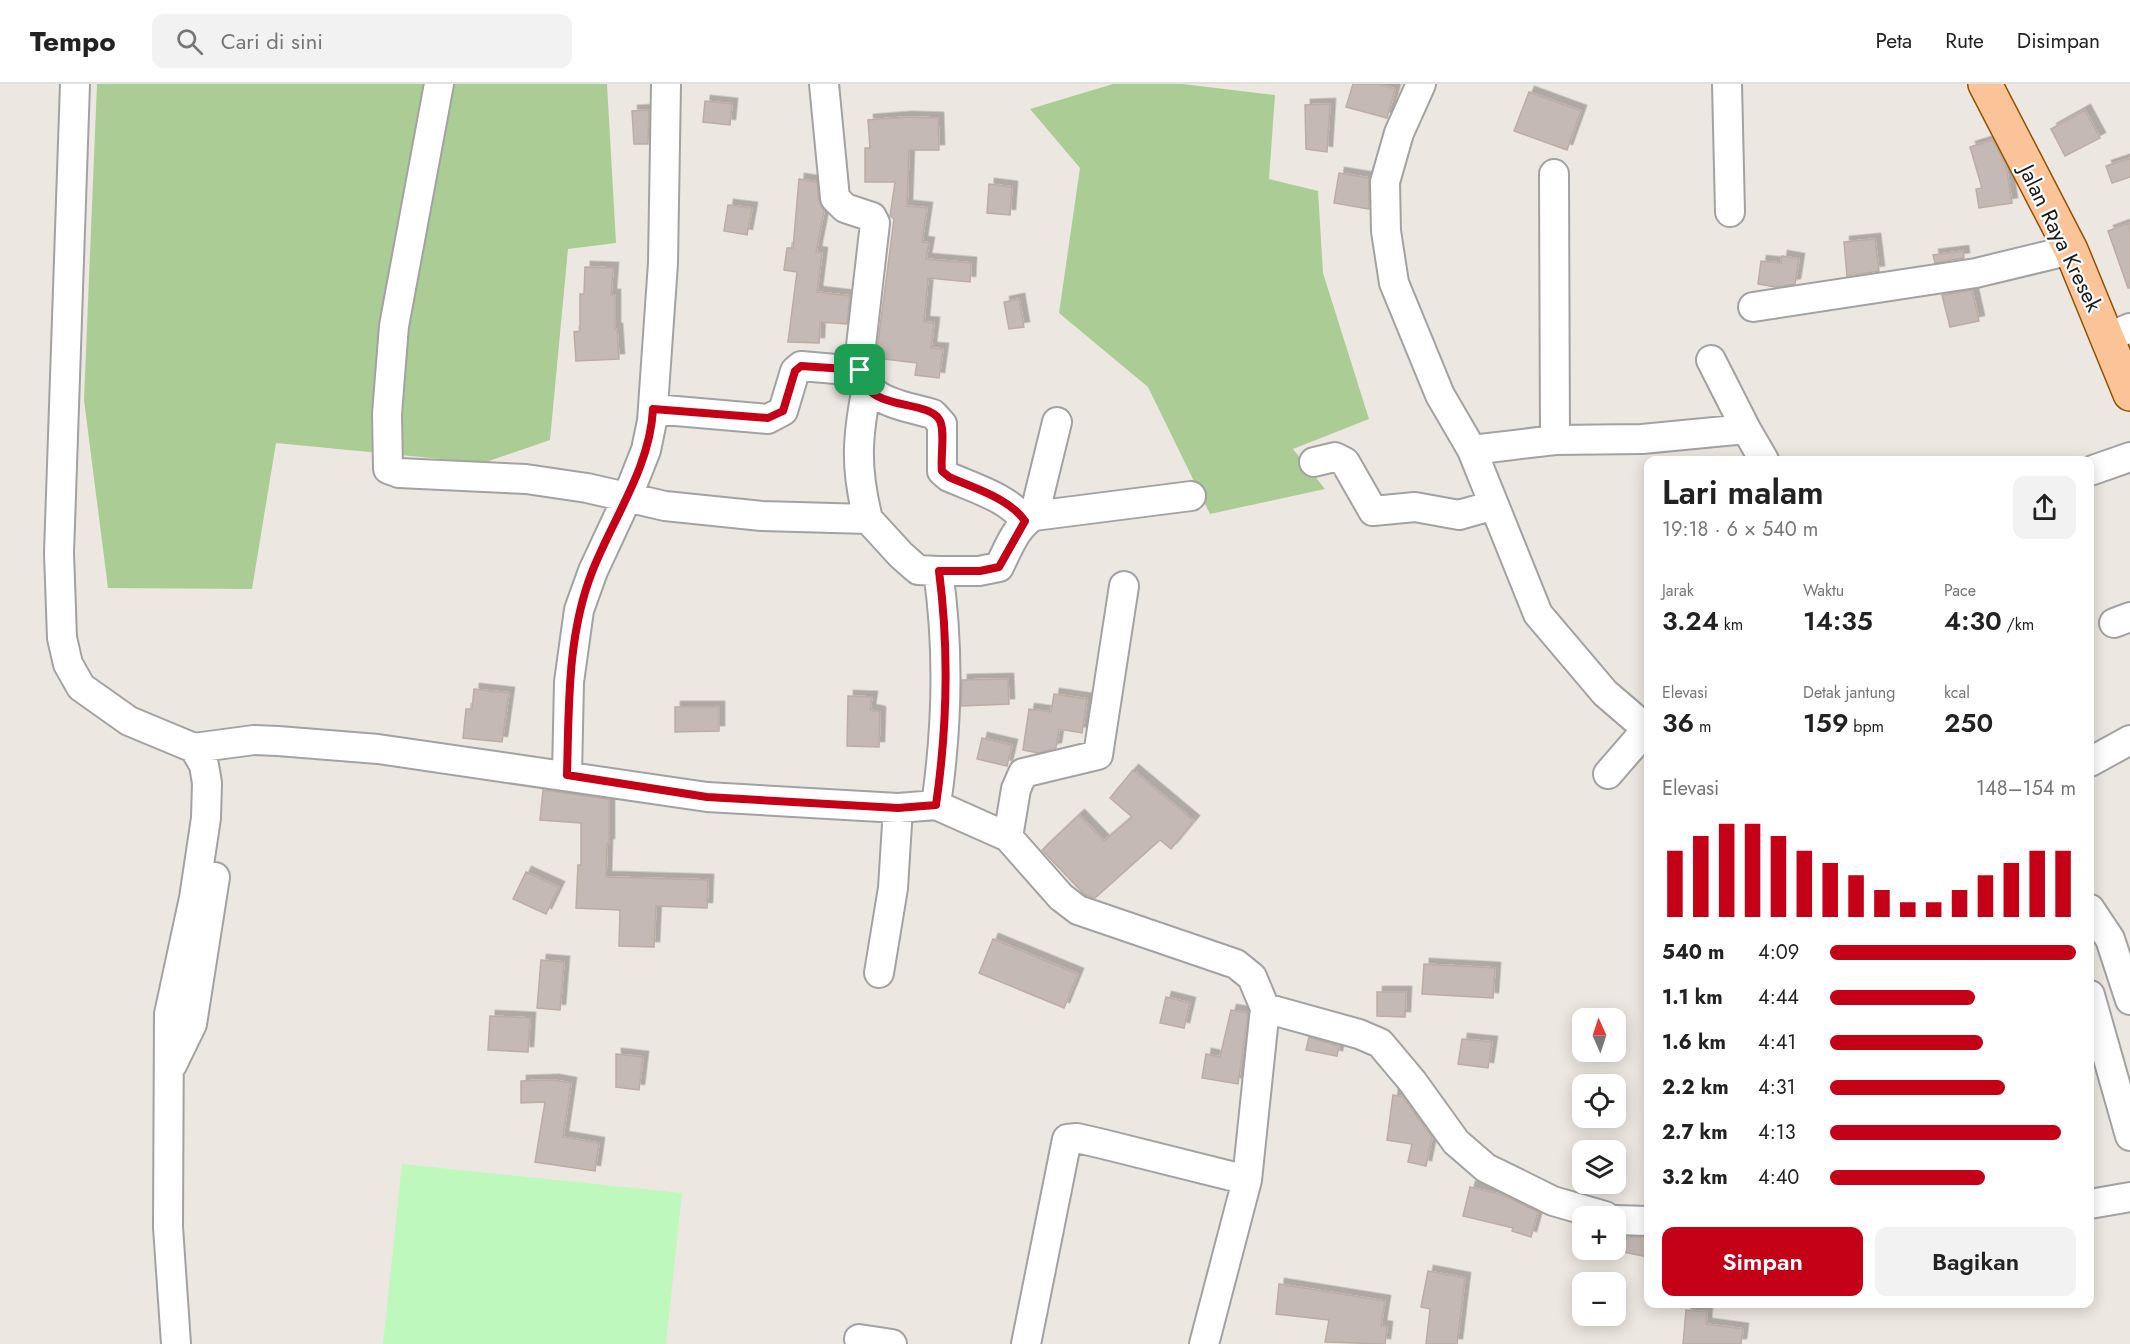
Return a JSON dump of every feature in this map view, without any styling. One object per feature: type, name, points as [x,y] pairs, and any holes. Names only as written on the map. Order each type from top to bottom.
[{"type":"main road","name":"Jalan Raya Kresek","points":[[1985,84],[2071,250],[2119,332],[2130,394]]},
{"type":"street","points":[[75,84],[59,553],[62,638],[68,664],[81,687],[129,721],[204,746],[223,760],[224,805],[210,848],[169,1014],[168,1227],[176,1344]]},
{"type":"street","points":[[92,84],[73,592],[80,652],[91,674],[103,688],[122,703],[196,731],[204,746]]},
{"type":"street","points":[[439,84],[394,326],[387,414],[386,466],[390,471],[526,479],[664,506],[762,516],[868,519]]},
{"type":"street","points":[[567,775],[569,682],[579,610],[592,571],[627,498],[646,450],[653,409],[663,262],[666,84]]},
{"type":"street","points":[[824,84],[835,198],[845,208],[872,217],[875,223],[857,465],[868,519],[918,570],[980,571],[999,567],[1030,518],[1057,422]]},
{"type":"street","points":[[1421,84],[1399,133],[1385,182],[1386,231],[1394,283],[1440,395],[1472,450],[1538,614],[1605,693],[1634,744]]},
{"type":"street","points":[[1727,84],[1730,212]]},
{"type":"street","points":[[1554,174],[1555,440]]},
{"type":"street","points":[[1753,307],[1976,273],[2071,250]]},
{"type":"street","points":[[1712,360],[1762,456]]},
{"type":"street","points":[[653,409],[768,418],[783,411],[795,371],[801,366],[863,379],[882,399],[933,414],[942,424],[942,471],[949,477],[1009,505],[1030,518],[1191,496]]},
{"type":"street","points":[[1472,450],[1555,440],[1642,439],[1746,429]]},
{"type":"street","points":[[1314,462],[1335,457],[1345,462],[1373,511],[1414,507],[1459,515],[1494,505]]},
{"type":"street","points":[[2094,470],[2130,457]]},
{"type":"street","points":[[936,805],[943,755],[943,603],[939,571]]},
{"type":"street","points":[[1008,837],[1016,789],[1023,773],[1098,755],[1124,586]]},
{"type":"street","points":[[204,746],[262,740],[378,749],[707,797],[898,808],[936,805],[1008,837],[1061,897],[1078,910],[1236,964],[1252,977],[1265,1008],[1247,1180],[1204,1344]]},
{"type":"street","points":[[2094,760],[2130,740]]},
{"type":"street","points":[[879,973],[893,888],[898,808]]},
{"type":"street","points":[[2094,922],[2100,941],[2118,1048],[2130,1136]]},
{"type":"street","points":[[1265,1008],[1359,1034],[1380,1043],[1412,1081],[1456,1142],[1486,1168],[1553,1201],[1572,1206]]},
{"type":"street","points":[[1026,1344],[1067,1139],[1077,1138],[1247,1180]]},
{"type":"street","points":[[2094,1203],[2130,1197]]},
{"type":"street","points":[[1626,1220],[1644,1221]]},
{"type":"street","points":[[859,1339],[892,1344]]},
{"type":"green space","points":[[97,84],[607,84],[616,243],[568,249],[550,440],[483,463],[276,443],[252,589],[108,588],[84,400]]},
{"type":"green space","points":[[1113,84],[1183,84],[1275,95],[1269,179],[1318,191],[1323,273],[1369,419],[1293,449],[1325,489],[1210,514],[1148,387],[1059,313],[1080,168],[1030,109]]},
{"type":"green space","points":[[402,1164],[682,1193],[666,1344],[383,1344]]},
{"type":"building","points":[[1353,84],[1378,84],[1395,89],[1387,118],[1346,107]]},
{"type":"building","points":[[1529,92],[1581,111],[1567,150],[1514,131]]},
{"type":"building","points":[[705,101],[732,104],[730,125],[703,122]]},
{"type":"building","points":[[1330,104],[1327,152],[1306,149],[1305,105]]},
{"type":"building","points":[[649,110],[648,144],[634,144],[632,111]]},
{"type":"building","points":[[2085,110],[2100,138],[2065,156],[2051,129]]},
{"type":"building","points":[[906,117],[938,118],[939,150],[909,150],[907,206],[927,208],[922,242],[929,243],[926,259],[971,263],[970,282],[928,278],[924,322],[934,323],[931,348],[943,349],[939,378],[915,375],[917,363],[876,358],[894,219],[890,216],[895,182],[865,182],[865,148],[870,148],[868,120]]},
{"type":"building","points":[[1993,140],[2006,166],[2012,203],[1979,208],[1976,189],[1982,188],[1970,147]]},
{"type":"building","points":[[2130,158],[2130,177],[2112,183],[2106,166]]},
{"type":"building","points":[[1339,173],[1369,178],[1369,209],[1334,203]]},
{"type":"building","points":[[799,179],[817,182],[819,200],[824,211],[816,252],[822,253],[817,292],[850,296],[847,324],[820,322],[819,343],[788,342],[797,272],[784,270],[787,248],[793,248]]},
{"type":"building","points":[[989,184],[1012,187],[1010,215],[987,213]]},
{"type":"building","points":[[728,205],[752,208],[747,235],[724,231]]},
{"type":"building","points":[[2130,223],[2130,288],[2128,288],[2108,231]]},
{"type":"building","points":[[1875,239],[1879,271],[1847,276],[1844,242]]},
{"type":"building","points":[[1963,251],[1964,258],[1935,263],[1933,255]]},
{"type":"building","points":[[1782,256],[1799,259],[1795,284],[1775,287],[1758,284],[1761,261],[1781,263]]},
{"type":"building","points":[[585,267],[613,268],[611,295],[615,295],[615,329],[617,329],[619,359],[576,361],[574,332],[580,331],[580,294],[584,294]]},
{"type":"building","points":[[1972,290],[1979,321],[1950,327],[1942,295]]},
{"type":"building","points":[[1019,299],[1024,327],[1009,329],[1004,302]]},
{"type":"building","points":[[1008,679],[1009,704],[961,706],[962,680]]},
{"type":"building","points":[[474,689],[509,693],[502,742],[463,738],[466,709],[472,709]]},
{"type":"building","points":[[1054,694],[1087,699],[1082,733],[1059,729],[1056,748],[1038,753],[1023,750],[1029,709],[1051,712]]},
{"type":"building","points":[[848,696],[872,697],[870,710],[880,712],[879,747],[847,746]]},
{"type":"building","points":[[675,707],[719,707],[719,731],[675,732]]},
{"type":"building","points":[[982,738],[1012,745],[1007,766],[977,759]]},
{"type":"building","points":[[1133,770],[1194,821],[1171,849],[1160,840],[1095,898],[1085,895],[1042,850],[1079,815],[1104,841],[1132,817],[1110,798]]},
{"type":"building","points":[[543,790],[609,799],[606,877],[708,880],[707,908],[656,906],[654,947],[619,946],[620,910],[576,908],[578,865],[581,865],[581,823],[540,820]]},
{"type":"building","points":[[526,872],[559,887],[546,914],[513,899]]},
{"type":"building","points":[[993,939],[1078,974],[1064,1008],[979,973]]},
{"type":"building","points":[[541,960],[564,962],[560,1010],[537,1008]]},
{"type":"building","points":[[1424,964],[1495,968],[1493,998],[1422,994]]},
{"type":"building","points":[[1377,992],[1406,992],[1405,1017],[1377,1016]]},
{"type":"building","points":[[1166,997],[1190,1003],[1184,1028],[1160,1023]]},
{"type":"building","points":[[1231,1010],[1248,1013],[1238,1084],[1202,1078],[1206,1054],[1220,1057]]},
{"type":"building","points":[[490,1016],[530,1018],[528,1052],[488,1050]]},
{"type":"building","points":[[1309,1037],[1339,1046],[1337,1056],[1306,1050]]},
{"type":"building","points":[[1462,1039],[1492,1042],[1488,1068],[1458,1064]]},
{"type":"building","points":[[616,1054],[643,1057],[639,1090],[616,1087]]},
{"type":"building","points":[[554,1080],[571,1083],[563,1137],[599,1143],[595,1171],[535,1162],[545,1102],[521,1103],[521,1081]]},
{"type":"building","points":[[1393,1095],[1403,1097],[1432,1137],[1426,1166],[1408,1162],[1412,1144],[1387,1140]]},
{"type":"building","points":[[1470,1187],[1503,1195],[1538,1212],[1531,1237],[1512,1231],[1513,1228],[1463,1216]]},
{"type":"building","points":[[1626,1237],[1644,1237],[1644,1256],[1626,1253]]},
{"type":"building","points":[[1428,1271],[1465,1278],[1457,1344],[1426,1344],[1430,1309],[1421,1307]]},
{"type":"building","points":[[1279,1284],[1385,1301],[1381,1326],[1387,1327],[1385,1344],[1325,1342],[1329,1320],[1276,1314]]},
{"type":"building","points":[[1686,1310],[1707,1312],[1706,1324],[1743,1329],[1741,1344],[1683,1344]]},
{"type":"route","points":[[801,366],[860,370],[860,375],[867,387],[882,399],[933,414],[939,418],[942,424],[940,461],[942,471],[949,477],[1009,505],[1019,512],[1025,521],[999,567],[980,571],[939,571],[943,603],[943,755],[936,805],[898,808],[707,797],[567,775],[569,682],[579,610],[592,571],[627,498],[646,450],[653,409],[768,418],[783,411],[795,371],[801,366]]}]
